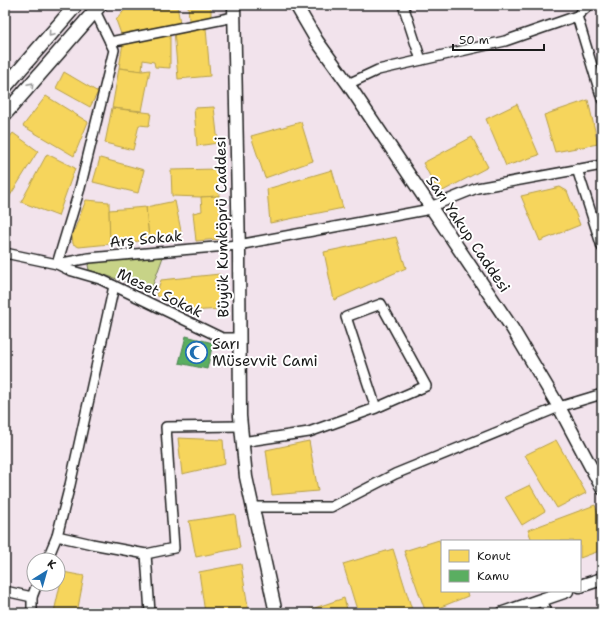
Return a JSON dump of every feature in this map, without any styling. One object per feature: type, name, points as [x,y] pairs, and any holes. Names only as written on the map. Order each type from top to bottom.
[{"type":"main road","points":[[5,87],[76,5]]},
{"type":"main road","points":[[5,114],[97,8]]},
{"type":"street","name":"Sarı Yakup Caddesi","points":[[296,5],[317,41],[348,84],[512,328],[559,407],[602,488]]},
{"type":"street","points":[[403,5],[421,60]]},
{"type":"street","points":[[348,84],[378,70],[505,41],[578,16],[589,5]]},
{"type":"street","points":[[5,253],[57,264],[80,188],[114,50],[97,8]]},
{"type":"street","points":[[110,42],[234,11]]},
{"type":"street","name":"Büyük Kumköprü Caddesi","points":[[234,11],[242,442],[246,477],[276,613]]},
{"type":"street","points":[[578,16],[602,99]]},
{"type":"street","name":"Arş Sokak","points":[[57,264],[89,258],[238,245],[431,208],[477,188],[602,165]]},
{"type":"street","points":[[577,169],[602,247]]},
{"type":"street","name":"Meset Sokak","points":[[57,264],[69,270],[100,279],[222,338],[239,338]]},
{"type":"street","points":[[50,552],[57,536],[70,485],[114,286]]},
{"type":"street","points":[[242,442],[309,432],[376,408],[426,386],[381,304],[346,317],[376,408]]},
{"type":"street","points":[[253,507],[331,507],[395,474],[559,407],[602,394]]},
{"type":"street","points":[[57,536],[146,554],[174,548],[166,427],[241,426]]},
{"type":"street","points":[[146,554],[150,613]]},
{"type":"street","points":[[581,586],[602,579]]},
{"type":"street","points":[[5,591],[32,597]]},
{"type":"street","points":[[32,613],[32,597],[34,592]]},
{"type":"street","points":[[503,613],[563,592]]},
{"type":"street","points":[[542,599],[547,613]]},
{"type":"green space","points":[[163,257],[151,290],[89,270],[88,265],[92,262]]},
{"type":"building: Konut","points":[[129,5],[177,5],[180,23],[121,34],[116,20]]},
{"type":"building: Konut","points":[[188,5],[211,5],[211,18],[189,21]]},
{"type":"building: Konut","points":[[206,28],[210,76],[178,79],[174,30]]},
{"type":"building: Konut","points":[[170,34],[170,68],[155,67],[154,62],[143,60],[142,71],[119,68],[123,42]]},
{"type":"building: Konut","points":[[119,68],[142,71],[150,70],[142,111],[112,108]]},
{"type":"building: Konut","points":[[64,72],[98,92],[90,107],[56,88]]},
{"type":"building: Konut","points":[[46,96],[88,122],[74,156],[23,126]]},
{"type":"building: Konut","points":[[588,100],[598,144],[555,152],[544,115]]},
{"type":"building: Konut","points":[[517,104],[539,155],[506,166],[486,119]]},
{"type":"building: Konut","points":[[214,107],[218,143],[197,146],[194,108]]},
{"type":"building: Konut","points":[[112,108],[151,113],[149,126],[139,125],[133,150],[105,143]]},
{"type":"building: Konut","points":[[301,122],[313,161],[265,178],[251,136]]},
{"type":"building: Konut","points":[[13,133],[38,151],[8,199],[5,197],[5,143]]},
{"type":"building: Konut","points":[[472,137],[488,167],[439,193],[423,163]]},
{"type":"building: Konut","points":[[47,154],[75,168],[58,216],[21,202]]},
{"type":"building: Konut","points":[[100,158],[144,170],[138,193],[93,182]]},
{"type":"building: Konut","points":[[217,169],[219,196],[172,196],[171,170]]},
{"type":"building: Konut","points":[[332,170],[343,208],[270,223],[267,189]]},
{"type":"building: Konut","points":[[560,187],[567,191],[580,225],[540,241],[521,196]]},
{"type":"building: Konut","points":[[219,196],[223,225],[218,239],[196,241],[193,213],[202,211],[201,197]]},
{"type":"building: Konut","points":[[86,200],[109,202],[110,244],[79,247],[73,244],[72,236]]},
{"type":"building: Konut","points":[[175,201],[182,236],[149,240],[146,207]]},
{"type":"building: Konut","points":[[146,207],[149,240],[110,244],[109,210]]},
{"type":"building: Konut","points":[[396,237],[406,268],[334,300],[324,252]]},
{"type":"building: Konut","points":[[220,274],[223,309],[188,311],[156,295],[161,280]]},
{"type":"building: Konut","points":[[178,438],[223,440],[225,464],[182,474]]},
{"type":"building: Konut","points":[[556,440],[586,493],[557,508],[525,455]]},
{"type":"building: Konut","points":[[309,441],[318,491],[272,495],[266,450]]},
{"type":"building: Konut","points":[[530,485],[545,511],[522,525],[505,497]]},
{"type":"building: Konut","points":[[595,505],[602,525],[602,550],[581,558],[581,540],[532,540],[528,530]]},
{"type":"building: Konut","points":[[235,514],[240,548],[196,557],[189,521]]},
{"type":"building: Konut","points":[[439,540],[441,544],[441,592],[466,592],[468,596],[426,613],[404,551]]},
{"type":"building: Konut","points":[[393,549],[413,613],[358,613],[343,564]]},
{"type":"building: Konut","points":[[241,564],[249,613],[205,613],[199,572]]},
{"type":"building: Konut","points":[[66,573],[84,576],[77,613],[54,612],[58,592],[66,592]]},
{"type":"building: Konut","points":[[344,598],[348,613],[303,612]]},
{"type":"building: Kamu","name":"Sarı Müsevvit Cami","points":[[186,336],[213,343],[207,369],[179,363]]},
{"type":"place","name":"Sarı Müsevvit Cami","points":[[196,353]]}]
